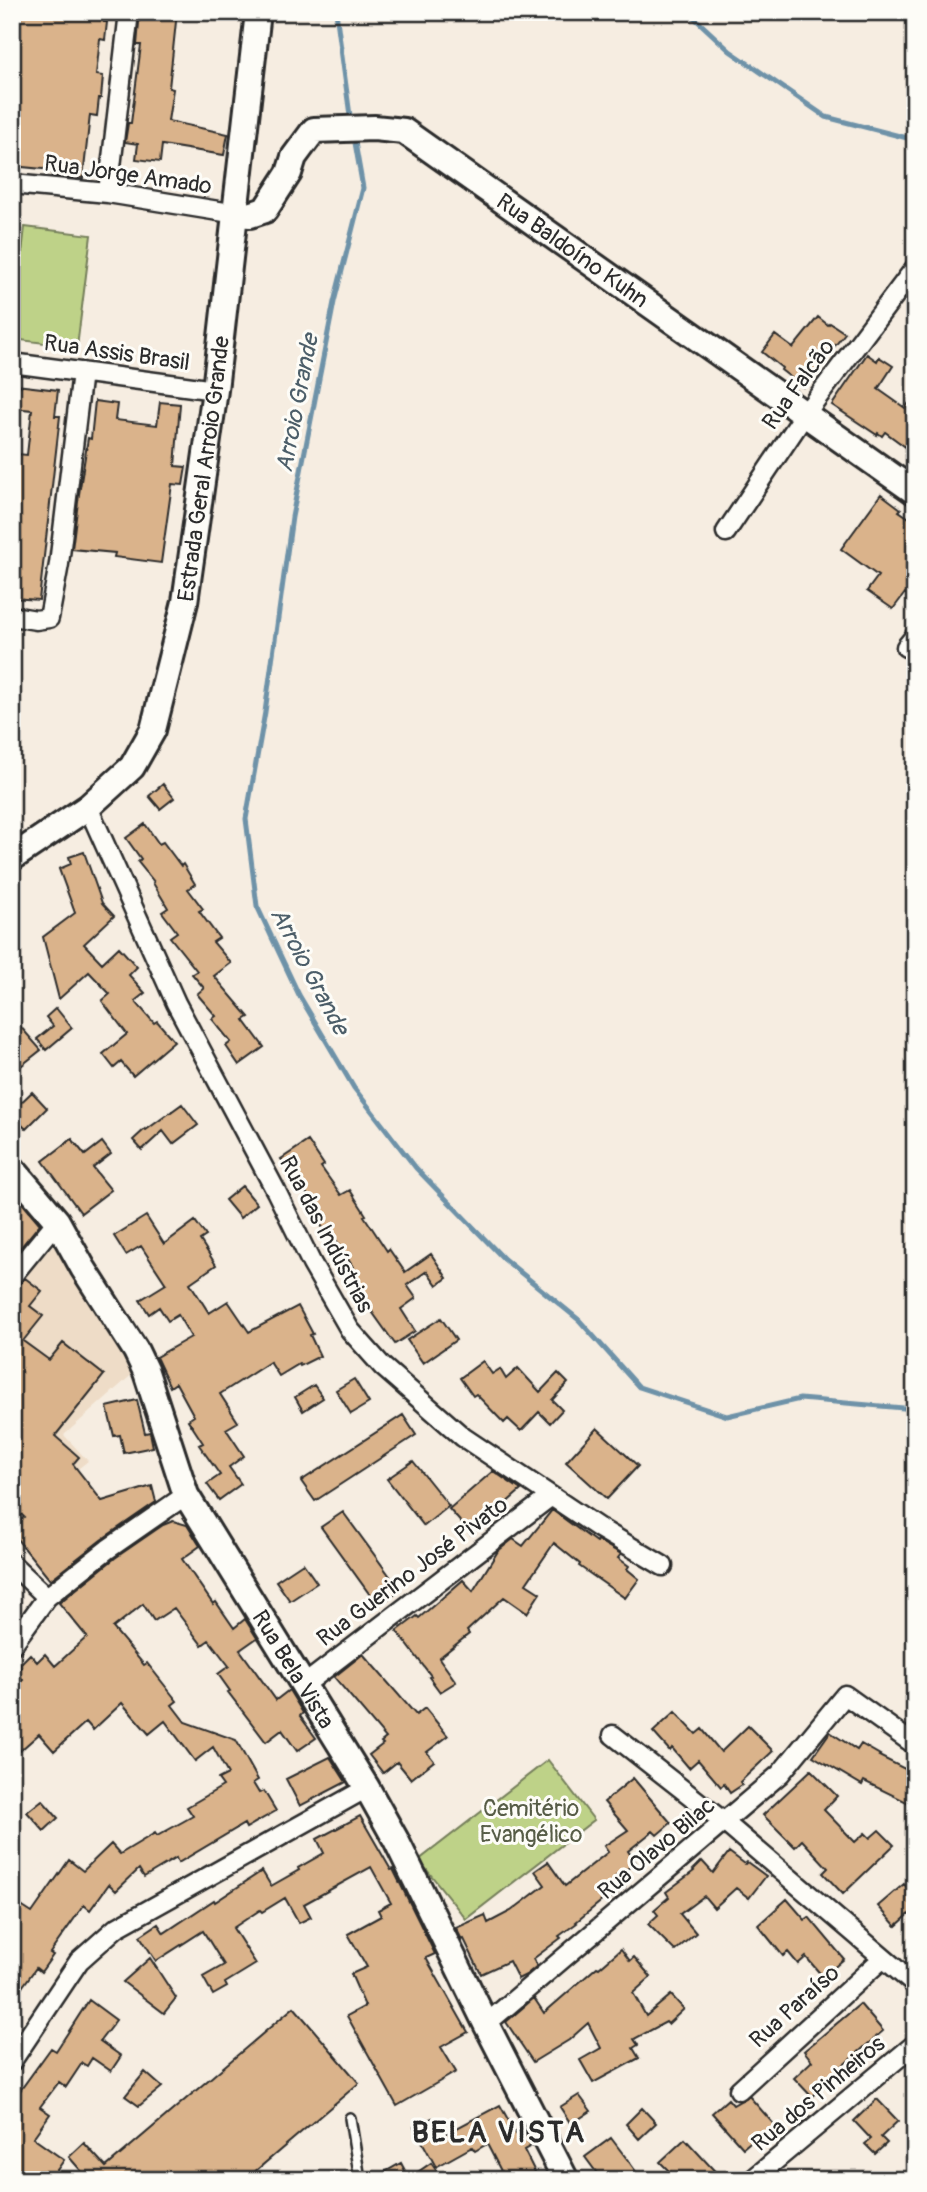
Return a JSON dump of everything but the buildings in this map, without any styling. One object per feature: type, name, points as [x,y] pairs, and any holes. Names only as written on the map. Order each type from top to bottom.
[{"type":"main road","name":"Estrada Geral Arroio Grande","points":[[12,859],[88,807],[132,767],[153,730],[185,602],[215,390],[258,12]]},
{"type":"main road","name":"Rua Baldoíno Kuhn","points":[[236,214],[250,215],[265,210],[289,173],[294,156],[314,130],[374,128],[404,131],[915,492]]},
{"type":"main road","name":"Rua Bela Vista","points":[[12,1168],[57,1222],[136,1351],[146,1372],[186,1495],[367,1788],[396,1840],[566,2180]]},
{"type":"street","points":[[108,193],[130,12]]},
{"type":"street","name":"Rua Jorge Amado","points":[[12,184],[108,193],[236,214]]},
{"type":"street","name":"Rua Falcão","points":[[726,532],[805,414],[915,268]]},
{"type":"street","name":"Rua Assis Brasil","points":[[12,363],[215,390]]},
{"type":"street","points":[[12,616],[36,620],[49,618],[59,564],[82,372]]},
{"type":"street","name":"Rua das Indústrias","points":[[88,807],[176,1003],[312,1264],[350,1330],[383,1367],[463,1437],[599,1528],[663,1566]]},
{"type":"street","points":[[12,1276],[57,1222]]},
{"type":"street","points":[[12,1644],[47,1597],[108,1549],[186,1495]]},
{"type":"street","name":"Rua Guerino José Pivato","points":[[304,1685],[551,1496]]},
{"type":"street","points":[[12,1564],[47,1597]]},
{"type":"street","name":"Rua Olavo Bilac","points":[[486,2024],[780,1774],[845,1695],[915,1745]]},
{"type":"street","points":[[613,1735],[724,1822],[915,1985]]},
{"type":"street","points":[[12,2061],[79,1961],[116,1928],[367,1788]]},
{"type":"street","name":"Rua Paraíso","points":[[739,2090],[882,1959]]},
{"type":"street","name":"Rua dos Pinheiros","points":[[752,2180],[915,2044]]},
{"type":"lane","points":[[350,2118],[359,2173],[363,2180]]},
{"type":"shaded area","points":[[56,1242],[136,1371],[64,1435],[88,1461],[52,1489],[12,1290]]},
{"type":"green space","points":[[25,227],[91,235],[77,347],[12,339]]},
{"type":"green space","name":"Cemitério Evangélico","points":[[548,1760],[594,1820],[466,1919],[419,1860]]},
{"type":"waterway","name":"Arroio Grande","points":[[336,12],[351,123]]},
{"type":"waterway","name":"Arroio Grande","points":[[688,12],[730,51],[826,117],[915,140]]},
{"type":"waterway","name":"Arroio Grande","points":[[354,137],[363,188],[334,302],[292,517],[265,712],[246,819],[257,906],[299,995],[354,1088],[416,1168],[504,1259],[579,1320],[639,1387],[727,1416],[800,1399],[915,1409]]},
{"type":"district","name":"BELA VISTA","points":[[499,2132]]}]
